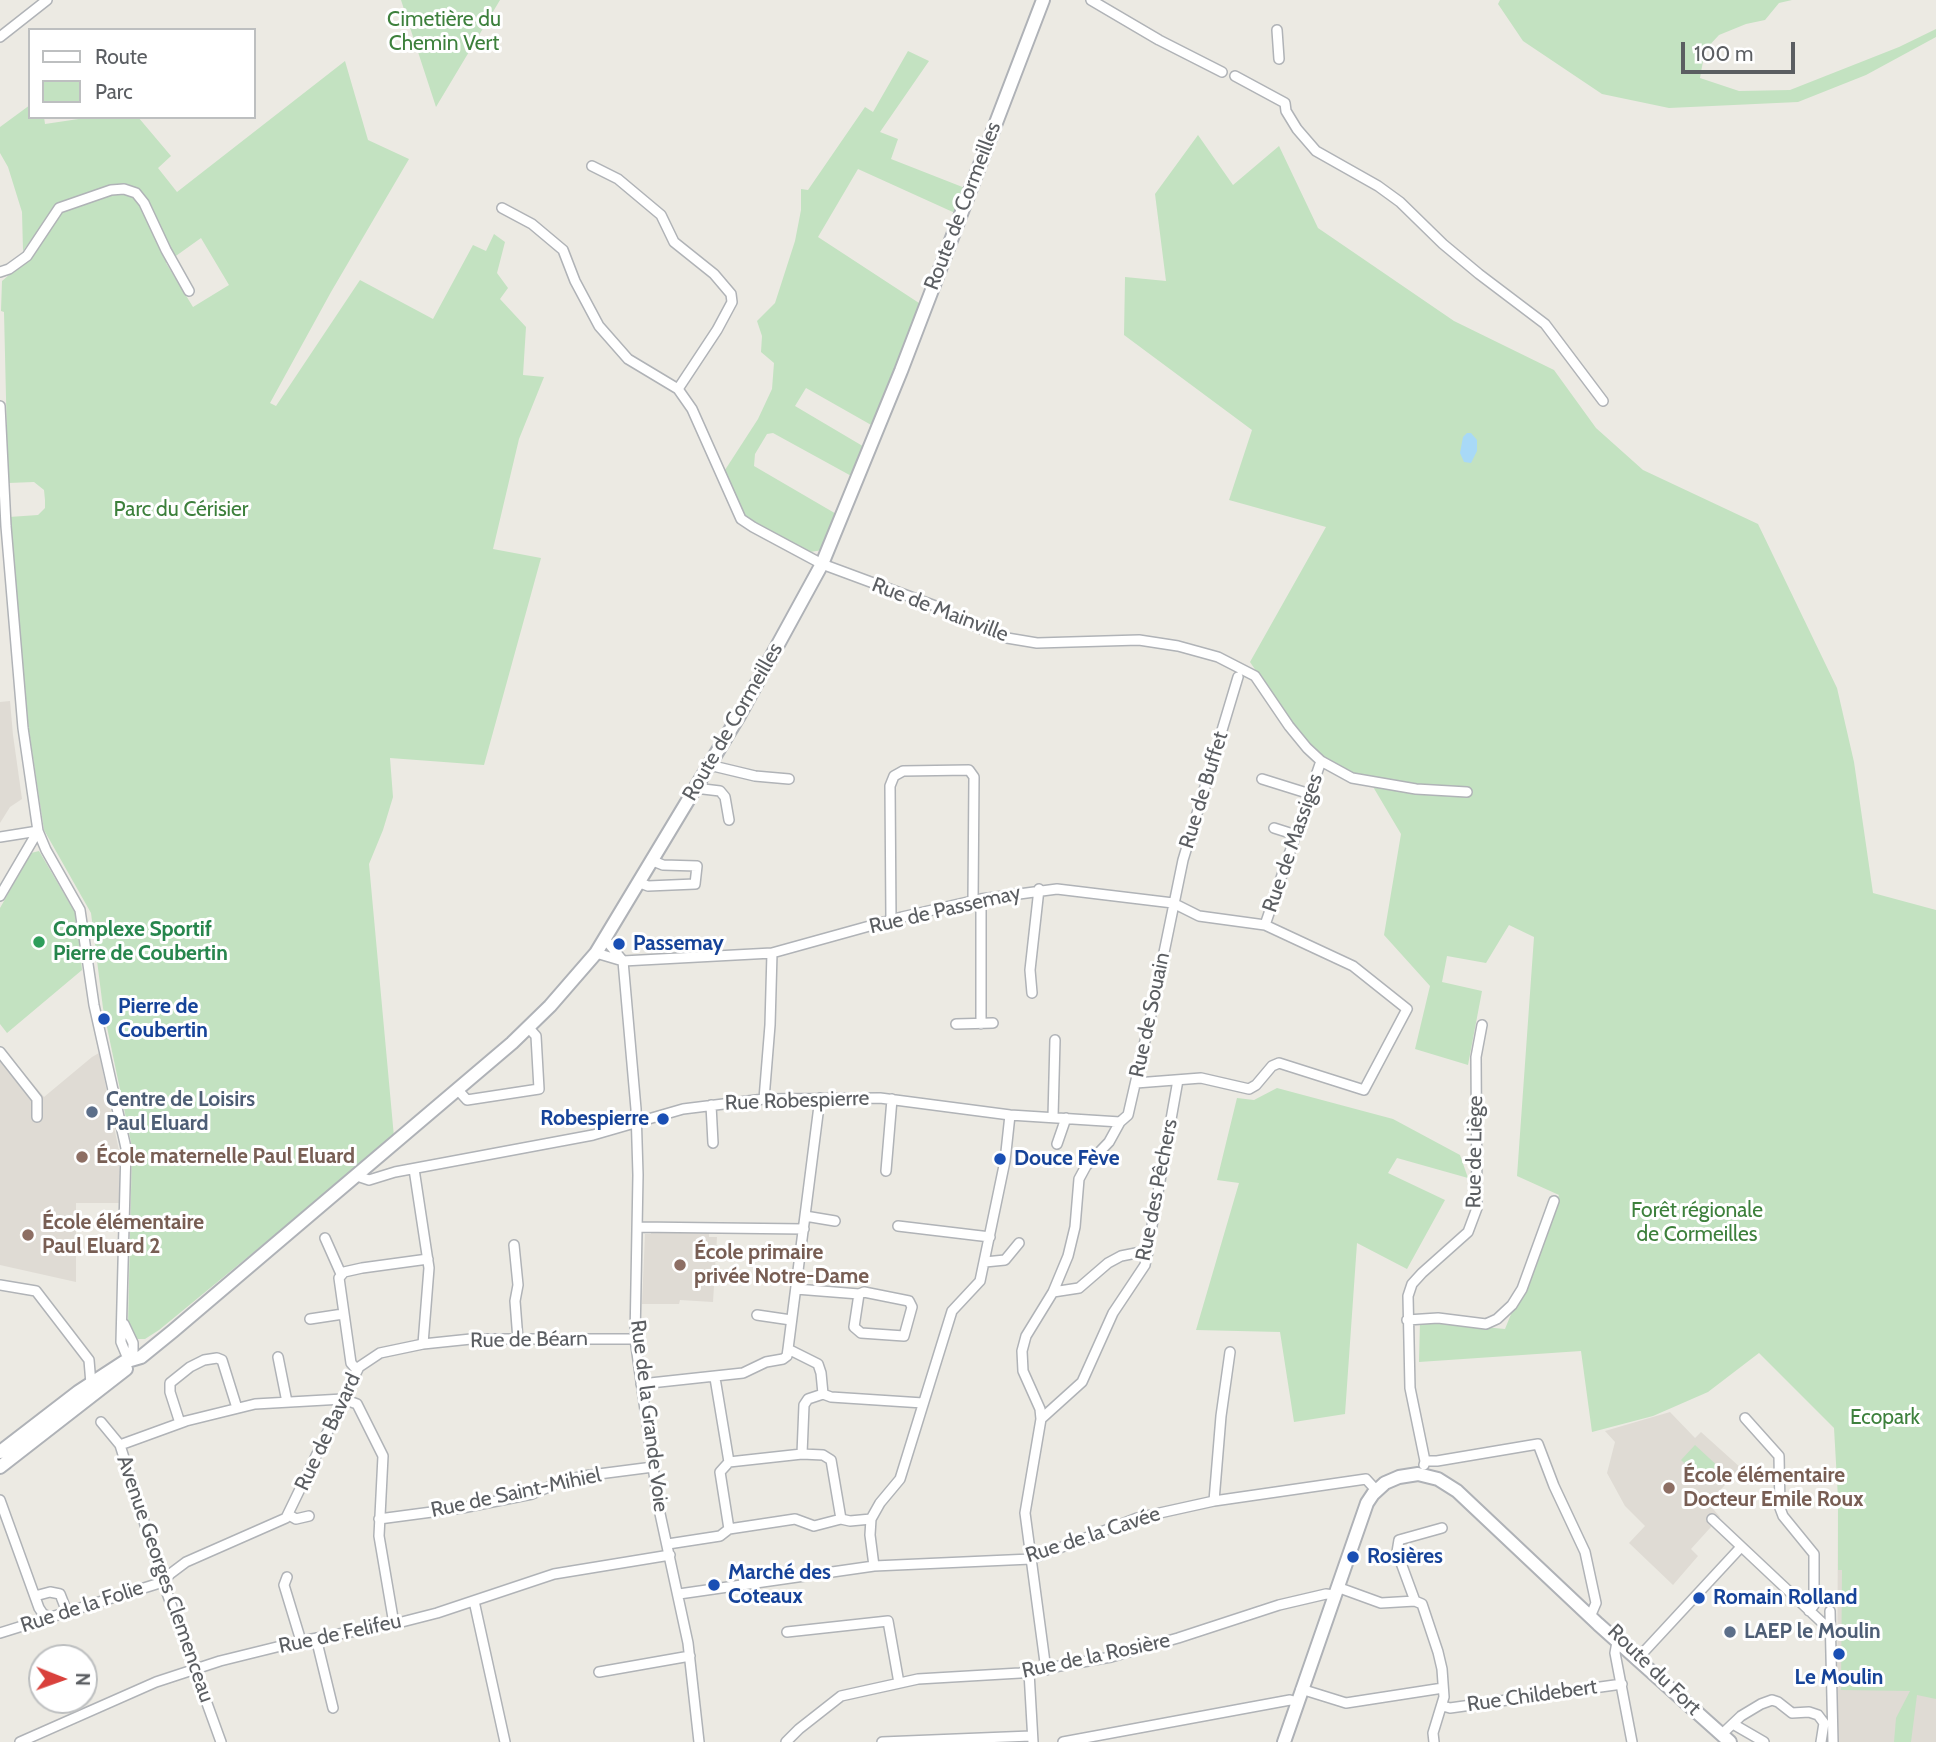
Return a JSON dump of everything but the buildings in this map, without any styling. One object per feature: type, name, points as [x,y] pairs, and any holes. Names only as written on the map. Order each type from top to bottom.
[{"type":"main road","name":"Route de Cormeilles","points":[[0,1452],[91,1384],[124,1362],[141,1357],[155,1346],[528,1027],[596,953],[709,765],[822,564],[901,370],[1043,0]]},
{"type":"main road","name":"Route de Cormeilles","points":[[0,1467],[129,1366],[133,1359]]},
{"type":"main road","points":[[1284,1742],[1365,1508],[1376,1490],[1399,1477],[1424,1468]]},
{"type":"main road","name":"Route du Fort","points":[[1424,1468],[1457,1491],[1726,1738]]},
{"type":"street","points":[[0,37],[47,0]]},
{"type":"street","points":[[1091,0],[1159,40],[1222,72]]},
{"type":"street","points":[[1277,30],[1279,59]]},
{"type":"street","points":[[1235,75],[1285,103],[1286,111],[1297,129],[1316,151],[1378,186],[1400,202],[1469,267],[1545,324],[1603,401]]},
{"type":"street","points":[[502,208],[532,224],[563,250],[575,281],[599,326],[628,359],[678,389],[717,330],[732,302],[731,294],[714,274],[674,242],[660,215],[653,208],[618,179],[592,166]]},
{"type":"street","points":[[0,272],[9,270],[27,256],[59,208],[111,190],[124,189],[136,193],[145,203],[166,250],[189,291]]},
{"type":"street","name":"Rue de Mainville","points":[[678,389],[692,409],[741,519],[822,564],[938,607],[977,627],[1007,638],[1037,643],[1139,640],[1178,646],[1218,657],[1255,676],[1307,748],[1321,761],[1352,778],[1416,789],[1467,792]]},
{"type":"street","points":[[0,406],[3,510],[23,728],[38,831],[80,910],[94,1005],[126,1148],[122,1348],[133,1359]]},
{"type":"street","name":"Rue de Buffet","points":[[1173,903],[1183,860],[1238,677]]},
{"type":"street","name":"Rue de Massiges","points":[[1265,925],[1321,761]]},
{"type":"street","points":[[709,765],[755,776],[789,779]]},
{"type":"street","points":[[891,920],[890,786],[894,776],[903,772],[969,770],[974,777],[981,1024]]},
{"type":"street","points":[[1262,779],[1310,794]]},
{"type":"street","points":[[695,788],[720,791],[729,820]]},
{"type":"street","points":[[1274,828],[1296,835]]},
{"type":"street","points":[[0,837],[38,831]]},
{"type":"street","points":[[0,895],[38,831]]},
{"type":"street","points":[[640,883],[648,886],[695,884],[696,866],[663,865],[653,860]]},
{"type":"street","points":[[1032,992],[1030,970],[1039,889]]},
{"type":"street","name":"Rue de Passemay","points":[[624,961],[772,953],[891,920],[977,900],[1039,889],[1067,890],[1173,903],[1199,916],[1265,925],[1353,967],[1407,1009],[1364,1090],[1279,1063],[1272,1066],[1256,1085],[1249,1089],[1201,1078],[1178,1080]]},
{"type":"street","name":"Rue de Souain","points":[[1041,1419],[1040,1409],[1023,1371],[1022,1351],[1026,1336],[1053,1292],[1068,1256],[1075,1227],[1079,1179],[1086,1166],[1109,1142],[1120,1122],[1128,1115],[1173,903]]},
{"type":"street","points":[[605,939],[624,961]]},
{"type":"street","points":[[596,953],[624,961]]},
{"type":"street","points":[[764,1099],[772,953]]},
{"type":"street","name":"Rue de la Grande Voie","points":[[624,961],[635,1124],[635,1339],[659,1509],[690,1656],[699,1742]]},
{"type":"street","points":[[956,1024],[993,1023]]},
{"type":"street","name":"Rue de Liège","points":[[1424,1468],[1410,1388],[1408,1296],[1412,1284],[1468,1232],[1478,1208],[1476,1057],[1482,1024]]},
{"type":"street","points":[[457,1089],[467,1100],[539,1089],[536,1036],[528,1027]]},
{"type":"street","points":[[1053,1117],[1055,1040]]},
{"type":"street","points":[[0,1052],[37,1100],[37,1117]]},
{"type":"street","points":[[1136,1083],[1178,1080]]},
{"type":"street","name":"Rue des Pêchers","points":[[1041,1419],[1082,1382],[1113,1313],[1145,1265],[1178,1080]]},
{"type":"street","points":[[641,1384],[743,1373],[766,1362],[783,1359],[788,1349],[820,1098]]},
{"type":"street","name":"Rue Robespierre","points":[[357,1176],[369,1180],[395,1172],[593,1135],[683,1109],[764,1099],[892,1099],[1010,1115],[1120,1122]]},
{"type":"street","points":[[886,1171],[892,1099]]},
{"type":"street","points":[[711,1105],[713,1143]]},
{"type":"street","points":[[874,1566],[871,1519],[880,1503],[900,1479],[952,1311],[980,1281],[1005,1161],[1010,1115]]},
{"type":"street","points":[[1058,1144],[1066,1118]]},
{"type":"street","points":[[414,1169],[430,1282],[423,1344]]},
{"type":"street","points":[[1407,1320],[1438,1318],[1486,1324],[1497,1319],[1512,1305],[1522,1289],[1554,1201]]},
{"type":"street","points":[[806,1216],[835,1220]]},
{"type":"street","points":[[898,1226],[990,1237]]},
{"type":"street","points":[[637,1227],[804,1229]]},
{"type":"street","points":[[325,1238],[341,1274],[338,1282],[351,1363],[357,1370]]},
{"type":"street","points":[[985,1262],[1005,1260],[1018,1243]]},
{"type":"street","points":[[514,1245],[518,1285],[515,1301],[518,1340]]},
{"type":"street","points":[[1053,1292],[1079,1288],[1108,1263],[1121,1256],[1148,1253]]},
{"type":"street","points":[[341,1274],[378,1264],[428,1259]]},
{"type":"street","points":[[0,1285],[36,1291],[89,1360],[91,1384]]},
{"type":"street","points":[[796,1289],[864,1293],[909,1301],[912,1307],[904,1336],[861,1334],[855,1327],[859,1294]]},
{"type":"street","points":[[310,1319],[343,1314]]},
{"type":"street","points":[[757,1315],[792,1320]]},
{"type":"street","name":"Rue de Béarn","points":[[423,1344],[471,1339],[635,1339]]},
{"type":"street","name":"Rue de Bavard","points":[[163,1582],[186,1562],[286,1518],[362,1363],[380,1353],[423,1344]]},
{"type":"street","points":[[788,1349],[818,1364],[823,1394]]},
{"type":"street","points":[[1214,1502],[1221,1416],[1230,1352]]},
{"type":"street","points":[[278,1357],[288,1402]]},
{"type":"street","points":[[180,1423],[170,1392],[170,1383],[204,1360],[222,1360],[237,1408]]},
{"type":"street","points":[[715,1377],[729,1462]]},
{"type":"street","points":[[802,1454],[804,1405],[808,1399],[823,1394],[831,1397],[923,1403]]},
{"type":"street","points":[[120,1445],[180,1423],[255,1404],[343,1399],[356,1404],[383,1456],[379,1536],[394,1624]]},
{"type":"street","points":[[1745,1418],[1779,1455],[1780,1508],[1783,1516],[1814,1554],[1814,1605],[1809,1611]]},
{"type":"street","points":[[1041,1419],[1026,1513],[1046,1670]]},
{"type":"street","name":"Avenue Georges Clemenceau","points":[[101,1422],[120,1445],[163,1582],[221,1742]]},
{"type":"street","points":[[1424,1468],[1437,1461],[1538,1444],[1585,1552],[1595,1603],[1615,1653],[1632,1742]]},
{"type":"street","points":[[729,1529],[720,1472],[729,1462],[802,1454],[823,1455],[831,1460],[841,1519]]},
{"type":"street","name":"Rue de Saint-Mihiel","points":[[379,1519],[461,1508],[532,1494],[583,1476],[653,1467]]},
{"type":"street","name":"Rue de la Cavée","points":[[679,1594],[874,1566],[1031,1559],[1137,1518],[1214,1502],[1366,1479],[1376,1490]]},
{"type":"street","points":[[0,1500],[43,1615],[50,1617]]},
{"type":"street","points":[[289,1515],[296,1519],[309,1516]]},
{"type":"street","points":[[668,1544],[720,1536],[729,1529],[795,1518],[814,1526],[841,1519],[871,1519]]},
{"type":"street","points":[[1712,1519],[1830,1630]]},
{"type":"street","points":[[1415,1601],[1397,1552],[1399,1541],[1442,1528]]},
{"type":"street","points":[[1636,1655],[1741,1548]]},
{"type":"street","name":"Rue de Felifeu","points":[[20,1742],[146,1686],[195,1669],[301,1641],[394,1624],[554,1574],[670,1555]]},
{"type":"street","points":[[287,1577],[284,1585],[301,1641]]},
{"type":"street","name":"Rue de la Folie","points":[[0,1633],[163,1582]]},
{"type":"street","points":[[1336,1591],[1381,1604],[1415,1601],[1422,1604],[1438,1652],[1443,1688],[1443,1706],[1433,1733],[1434,1742]]},
{"type":"street","name":"Rue de la Rosière","points":[[786,1742],[799,1728],[841,1696],[918,1679],[1046,1670],[1124,1653],[1279,1605],[1336,1591]]},
{"type":"street","points":[[35,1596],[50,1592],[61,1594],[67,1612]]},
{"type":"street","points":[[474,1601],[505,1742]]},
{"type":"street","points":[[1830,1611],[1833,1742]]},
{"type":"street","points":[[787,1632],[888,1621],[900,1683]]},
{"type":"street","points":[[316,1638],[333,1708]]},
{"type":"street","points":[[599,1672],[690,1656]]},
{"type":"street","points":[[882,1742],[1032,1739],[1029,1672]]},
{"type":"street","name":"Rue Childebert","points":[[1443,1706],[1450,1708],[1622,1684]]},
{"type":"street","name":"Rue Childebert","points":[[1301,1689],[1346,1703],[1443,1688]]},
{"type":"street","points":[[1063,1742],[1290,1700],[1297,1702]]},
{"type":"street","points":[[1726,1738],[1732,1724],[1761,1704],[1775,1701],[1792,1713],[1809,1712],[1818,1715],[1824,1727],[1821,1742]]},
{"type":"street","points":[[1732,1724],[1763,1742]]},
{"type":"shaded area","points":[[10,701],[22,799],[10,807],[0,823],[0,702]]},
{"type":"shaded area","points":[[99,1053],[119,1151],[120,1203],[76,1203],[76,1282],[0,1265],[0,1062],[9,1055],[44,1097]]},
{"type":"shaded area","name":"École primaire privée Notre-Dame","points":[[651,1231],[709,1233],[709,1237],[717,1237],[713,1302],[680,1300],[679,1304],[642,1304],[645,1234],[651,1234]]},
{"type":"shaded area","name":"École élémentaire Docteur Emile Roux","points":[[1670,1412],[1695,1438],[1701,1432],[1741,1468],[1708,1503],[1720,1517],[1691,1549],[1698,1556],[1673,1585],[1629,1543],[1645,1526],[1625,1506],[1607,1473],[1615,1442],[1605,1431]]},
{"type":"shaded area","points":[[1936,1496],[1936,1742],[1837,1742],[1838,1498]]},
{"type":"green space","name":"Cimetière du Chemin Vert","points":[[401,0],[500,0],[436,107]]},
{"type":"green space","points":[[1500,0],[1792,0],[1779,3],[1765,20],[1719,35],[1705,50],[1700,78],[1739,91],[1790,90],[1899,47],[1936,29],[1936,37],[1866,75],[1798,102],[1669,108],[1602,94],[1523,41],[1498,4]]},
{"type":"green space","points":[[908,51],[929,61],[880,132],[898,139],[891,159],[965,188],[955,213],[858,169],[818,237],[919,303],[873,426],[806,388],[795,406],[866,448],[855,478],[773,433],[767,434],[755,454],[754,466],[838,515],[823,550],[810,552],[747,521],[725,470],[758,419],[772,389],[774,363],[761,352],[762,336],[757,321],[775,303],[795,241],[801,210],[801,189],[808,190],[865,107],[873,112]]},
{"type":"green space","name":"Parc du Cérisier","points":[[345,61],[368,140],[409,159],[270,403],[276,406],[360,280],[433,319],[473,245],[486,251],[494,234],[505,242],[497,273],[508,288],[500,299],[526,327],[523,375],[544,377],[519,439],[493,549],[541,558],[484,765],[390,758],[393,797],[369,864],[394,1137],[159,1330],[145,1339],[138,1339],[128,1326],[132,1147],[103,1008],[91,913],[44,830],[29,731],[9,517],[38,515],[45,508],[45,500],[44,490],[34,482],[8,483],[2,281],[25,263],[35,251],[54,208],[23,251],[22,212],[8,167],[0,153],[0,127],[28,106],[28,119],[44,119],[45,124],[79,119],[140,119],[171,156],[158,168],[177,192]],"holes":[[[201,238],[229,285],[193,307],[166,263]]]},
{"type":"green space","name":"Forêt régionale de Cormeilles","points":[[1198,135],[1233,185],[1279,146],[1318,228],[1454,321],[1554,370],[1596,428],[1643,470],[1758,524],[1837,688],[1854,762],[1873,893],[1936,910],[1936,1699],[1917,1695],[1911,1742],[1894,1742],[1896,1718],[1910,1691],[1841,1690],[1842,1570],[1838,1570],[1834,1428],[1759,1353],[1708,1392],[1653,1416],[1592,1432],[1581,1351],[1419,1362],[1420,1321],[1505,1329],[1559,1195],[1517,1176],[1534,937],[1509,925],[1486,963],[1447,956],[1442,982],[1482,991],[1468,1065],[1415,1049],[1430,986],[1384,935],[1401,834],[1372,785],[1328,761],[1295,729],[1250,662],[1326,527],[1229,500],[1252,430],[1124,335],[1125,277],[1166,281],[1155,194]]},
{"type":"green space","name":"Complexe Sportif Pierre de Coubertin","points":[[39,851],[76,914],[82,970],[7,1033],[0,1024],[0,908],[31,853]]},
{"type":"green space","points":[[1277,1088],[1393,1119],[1460,1155],[1468,1178],[1397,1158],[1388,1173],[1445,1200],[1407,1269],[1357,1243],[1345,1414],[1294,1422],[1280,1332],[1196,1330],[1239,1183],[1217,1180],[1237,1098],[1254,1100]]},
{"type":"green space","points":[[1695,1445],[1722,1470],[1708,1485],[1681,1460]]},
{"type":"water","points":[[1471,433],[1477,440],[1477,451],[1471,463],[1464,462],[1460,453],[1463,437]]},
{"type":"place","name":"Complexe Sportif Pierre de Coubertin","points":[[39,942]]},
{"type":"place","name":"Passemay","points":[[619,944]]},
{"type":"place","name":"Pierre de Coubertin","points":[[104,1019]]},
{"type":"place","name":"Centre de Loisirs Paul Eluard","points":[[92,1112]]},
{"type":"place","name":"Robespierre","points":[[663,1119]]},
{"type":"place","name":"École maternelle Paul Eluard","points":[[82,1157]]},
{"type":"place","name":"Douce Fève","points":[[1000,1159]]},
{"type":"place","name":"École élémentaire Paul Eluard 2","points":[[28,1235]]},
{"type":"place","name":"École primaire privée Notre-Dame","points":[[680,1265]]},
{"type":"place","name":"École élémentaire Docteur Emile Roux","points":[[1669,1488]]},
{"type":"place","name":"Rosières","points":[[1353,1557]]},
{"type":"place","name":"Marché des Coteaux","points":[[714,1585]]},
{"type":"place","name":"Romain Rolland","points":[[1699,1598]]},
{"type":"place","name":"LAEP le Moulin","points":[[1730,1632]]},
{"type":"place","name":"Le Moulin","points":[[1839,1654]]},
{"type":"park label","name":"Ecopark","points":[[1885,1418]]}]
